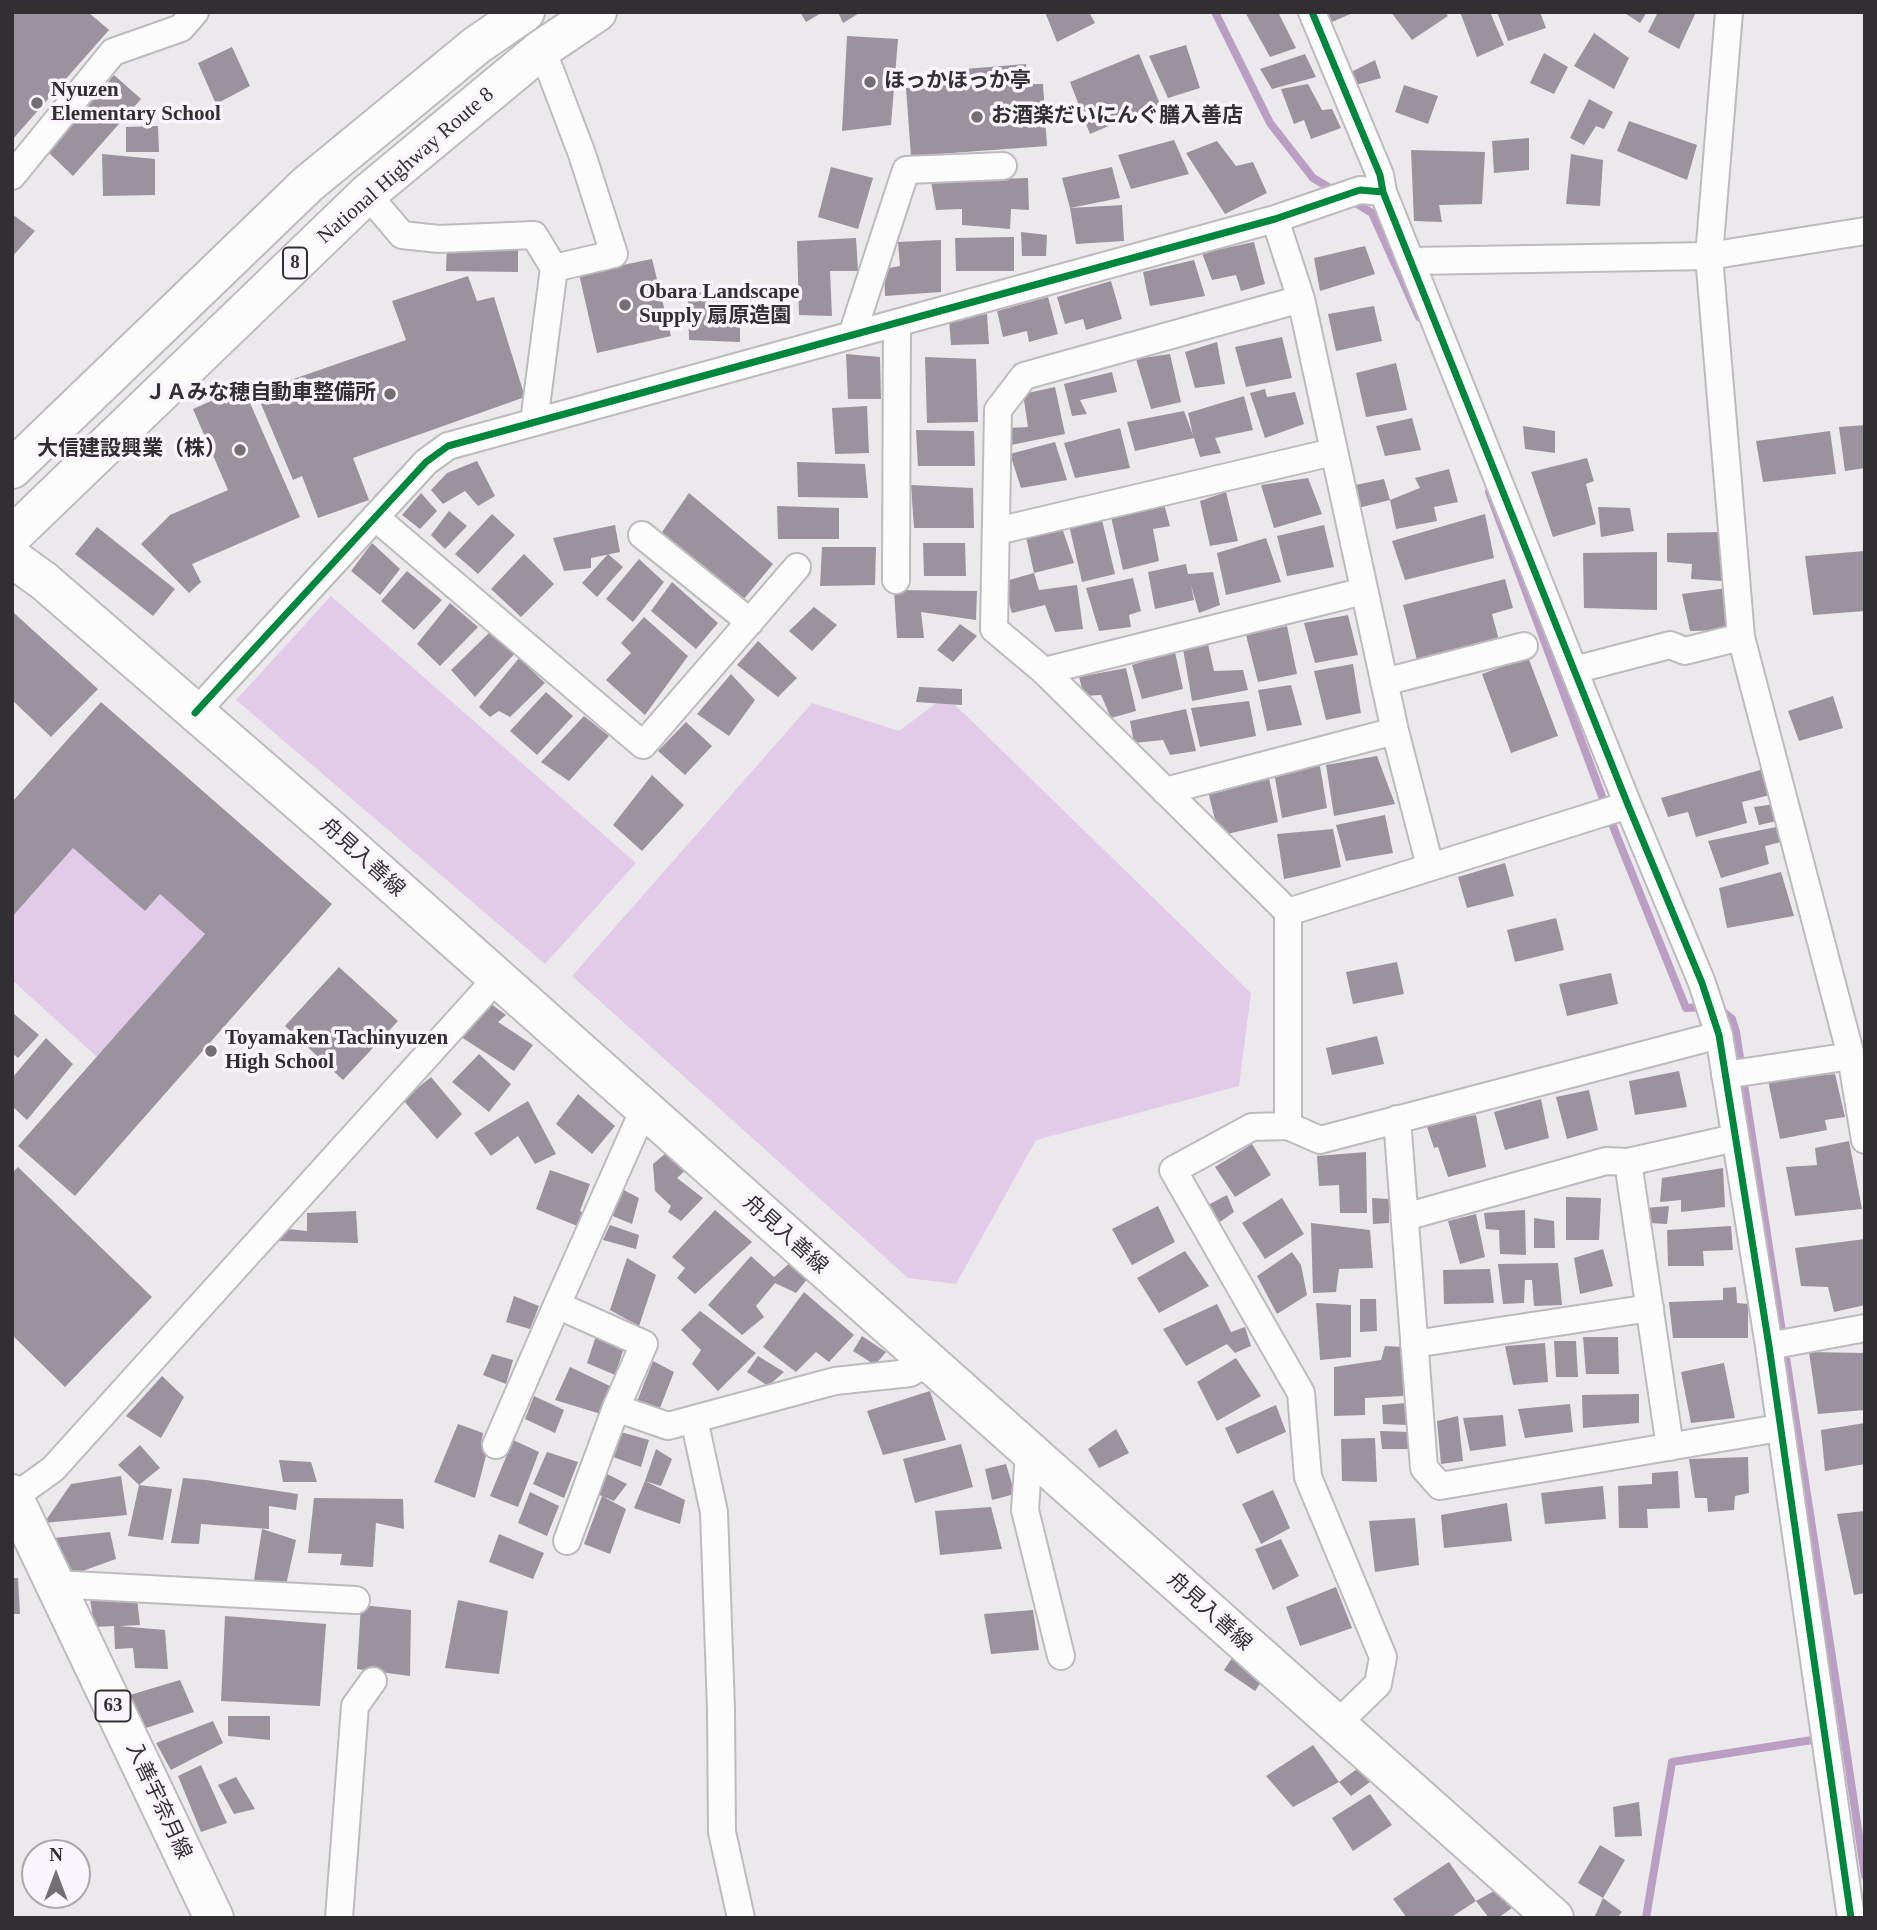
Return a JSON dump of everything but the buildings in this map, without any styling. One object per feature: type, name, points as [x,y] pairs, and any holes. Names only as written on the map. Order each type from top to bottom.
[{"type":"main road","name":"8","points":[[12,469],[308,184],[477,45],[525,12]]},
{"type":"main road","name":"National Highway Route 8","points":[[12,536],[367,194],[542,49],[597,12]]},
{"type":"main road","name":"舟見入善線","points":[[12,558],[44,581],[328,827],[1553,1918]]},
{"type":"main road","name":"入善宇奈月線","points":[[13,1496],[214,1918]]},
{"type":"street","points":[[12,176],[113,52],[181,29],[195,12]]},
{"type":"street","points":[[1312,12],[1380,174],[1382,192],[1702,983],[1719,1035],[1769,1346],[1851,1918]]},
{"type":"street","points":[[1729,12],[1709,256],[1741,637],[1852,1056],[1864,1129]]},
{"type":"street","points":[[542,49],[582,154],[614,254],[554,268]]},
{"type":"street","points":[[852,335],[905,170],[1003,166]]},
{"type":"street","points":[[195,713],[426,462],[448,446],[1275,219],[1360,190],[1382,192]]},
{"type":"street","points":[[367,194],[402,235],[439,239],[534,235],[554,268],[534,422]]},
{"type":"street","points":[[1275,219],[1301,299],[1384,682],[1430,866]]},
{"type":"street","points":[[1412,261],[1709,256],[1865,231]]},
{"type":"street","points":[[1288,1126],[1287,912],[1044,671],[994,629],[998,410],[1024,376],[1301,299]]},
{"type":"street","points":[[896,580],[897,323]]},
{"type":"street","points":[[997,531],[1333,452]]},
{"type":"street","points":[[375,517],[643,745],[797,567]]},
{"type":"street","points":[[642,535],[750,622]]},
{"type":"street","points":[[1044,671],[1364,591]]},
{"type":"street","points":[[1574,670],[1670,645],[1685,651],[1741,637]]},
{"type":"street","points":[[1384,682],[1524,646]]},
{"type":"street","points":[[1165,791],[1395,730]]},
{"type":"street","points":[[1287,912],[1628,805]]},
{"type":"street","points":[[13,1496],[53,1469],[497,978]]},
{"type":"street","points":[[1336,1725],[1378,1684],[1383,1657],[1308,1477],[1301,1393],[1173,1170],[1252,1127],[1288,1126],[1320,1140],[1719,1035]]},
{"type":"street","points":[[1725,1075],[1852,1056]]},
{"type":"street","points":[[496,1445],[644,1109]]},
{"type":"street","points":[[1397,1119],[1424,1468],[1440,1486],[1779,1428]]},
{"type":"street","points":[[1405,1217],[1606,1161],[1628,1162],[1735,1138]]},
{"type":"street","points":[[1628,1162],[1670,1447]]},
{"type":"street","points":[[557,1305],[644,1344],[616,1408],[567,1541]]},
{"type":"street","points":[[1414,1344],[1650,1308]]},
{"type":"street","points":[[1769,1346],[1865,1328]]},
{"type":"street","points":[[616,1408],[668,1426],[835,1381],[909,1373],[929,1363]]},
{"type":"street","points":[[694,1419],[714,1512],[722,1832],[741,1918]]},
{"type":"street","points":[[1029,1452],[1025,1510],[1061,1656]]},
{"type":"street","points":[[54,1584],[356,1600]]},
{"type":"street","points":[[339,1918],[355,1706],[373,1681]]},
{"type":"shaded area","points":[[331,596],[636,863],[545,964],[236,700]]},
{"type":"shaded area","points":[[946,696],[1251,993],[1239,1086],[1036,1140],[956,1284],[908,1278],[572,976],[812,703],[899,731]]},
{"type":"shaded area","points":[[73,848],[145,911],[160,894],[205,934],[97,1057],[12,980],[12,917]]},
{"type":"waterway","points":[[1215,12],[1270,123],[1313,178],[1335,191]]},
{"type":"waterway","points":[[1349,199],[1372,213],[1419,317]]},
{"type":"waterway","points":[[1489,492],[1616,834],[1686,1008],[1705,1007]]},
{"type":"waterway","points":[[1646,1918],[1672,1762],[1844,1735],[1736,1032],[1732,1019],[1718,1008]]},
{"type":"waterway","points":[[1844,1735],[1865,1876]]},
{"type":"cycle path","points":[[1312,12],[1380,175],[1383,192],[1702,983],[1719,1035],[1769,1346],[1851,1918]]},
{"type":"cycle path","points":[[195,713],[426,462],[448,446],[1275,219],[1360,190],[1383,192]]},
{"type":"place","name":"ほっかほっか亭","points":[[870,82]]},
{"type":"place","name":"Nyuzen Elementary School","points":[[37,103]]},
{"type":"place","name":"お酒楽だいにんぐ膳入善店","points":[[977,117]]},
{"type":"place","name":"Obara Landscape Supply 扇原造園","points":[[625,305]]},
{"type":"place","name":"ＪＡみな穂自動車整備所","points":[[390,394]]},
{"type":"place","name":"大信建設興業（株）","points":[[240,450]]},
{"type":"place","name":"Toyamaken Tachinyuzen High School","points":[[211,1051]]}]
